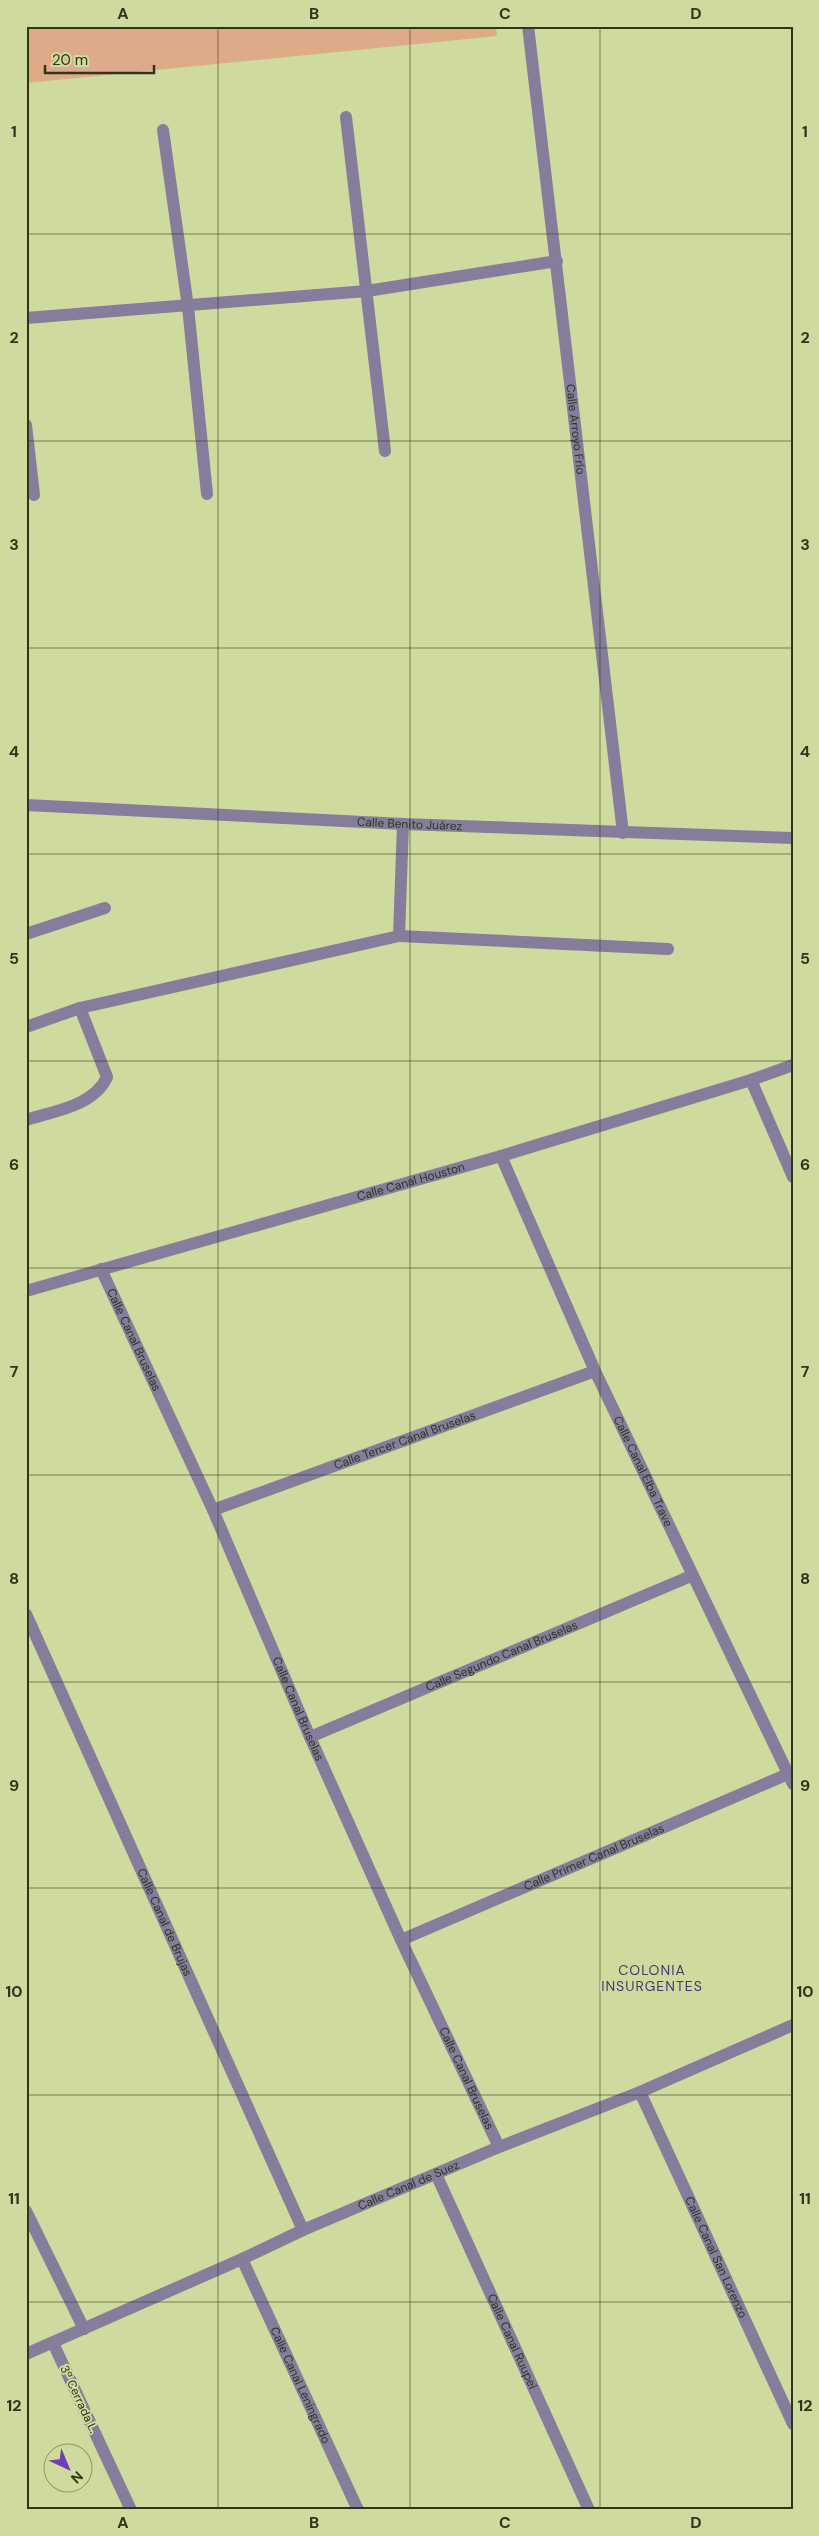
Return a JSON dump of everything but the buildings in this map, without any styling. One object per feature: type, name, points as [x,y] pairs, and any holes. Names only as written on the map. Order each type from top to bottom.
[{"type":"street","name":"Calle Arroyo Frío","points":[[528,26],[623,832]]},
{"type":"street","points":[[346,117],[385,451]]},
{"type":"street","points":[[163,130],[188,307],[207,494]]},
{"type":"street","points":[[26,318],[188,307],[367,291],[557,261]]},
{"type":"street","points":[[26,425],[34,495]]},
{"type":"street","name":"Calle Benito Juárez","points":[[26,805],[403,824],[793,838]]},
{"type":"street","points":[[399,936],[403,824]]},
{"type":"street","points":[[26,934],[105,908]]},
{"type":"street","points":[[26,1026],[80,1008],[399,936],[668,949]]},
{"type":"street","points":[[26,1120],[92,1098],[102,1088],[107,1077],[80,1008]]},
{"type":"street","name":"Calle Canal Houston","points":[[26,1291],[501,1156],[750,1080],[793,1065]]},
{"type":"street","points":[[750,1080],[793,1177]]},
{"type":"street","name":"Calle Canal Elba Trave","points":[[501,1156],[595,1371],[691,1576],[790,1779]]},
{"type":"street","name":"Calle Canal Bruselas","points":[[101,1269],[213,1510],[310,1737],[401,1940],[499,2147]]},
{"type":"street","name":"Calle Tercer Canal Bruselas","points":[[213,1510],[595,1371]]},
{"type":"street","name":"Calle Segundo Canal Bruselas","points":[[310,1737],[691,1576]]},
{"type":"street","name":"Calle Canal de Brujas","points":[[26,1614],[303,2230]]},
{"type":"street","name":"Calle Primer Canal Bruselas","points":[[401,1940],[790,1779]]},
{"type":"street","name":"Calle Canal de Suez","points":[[26,2354],[242,2259],[303,2230],[499,2147],[640,2092],[793,2025]]},
{"type":"street","name":"Calle Canal San Lorenzo","points":[[640,2092],[793,2424]]},
{"type":"street","name":"Calle Canal Ruupel","points":[[436,2174],[589,2510]]},
{"type":"street","points":[[26,2211],[84,2329]]},
{"type":"street","name":"Calle Canal Leningrado","points":[[242,2259],[358,2510]]},
{"type":"street","name":"3ª Cerrada L.","points":[[52,2343],[131,2510]]},
{"type":"shaded area","points":[[26,26],[496,26],[497,36],[26,83]]},
{"type":"district","name":"COLONIA INSURGENTES","points":[[652,1978]]}]
